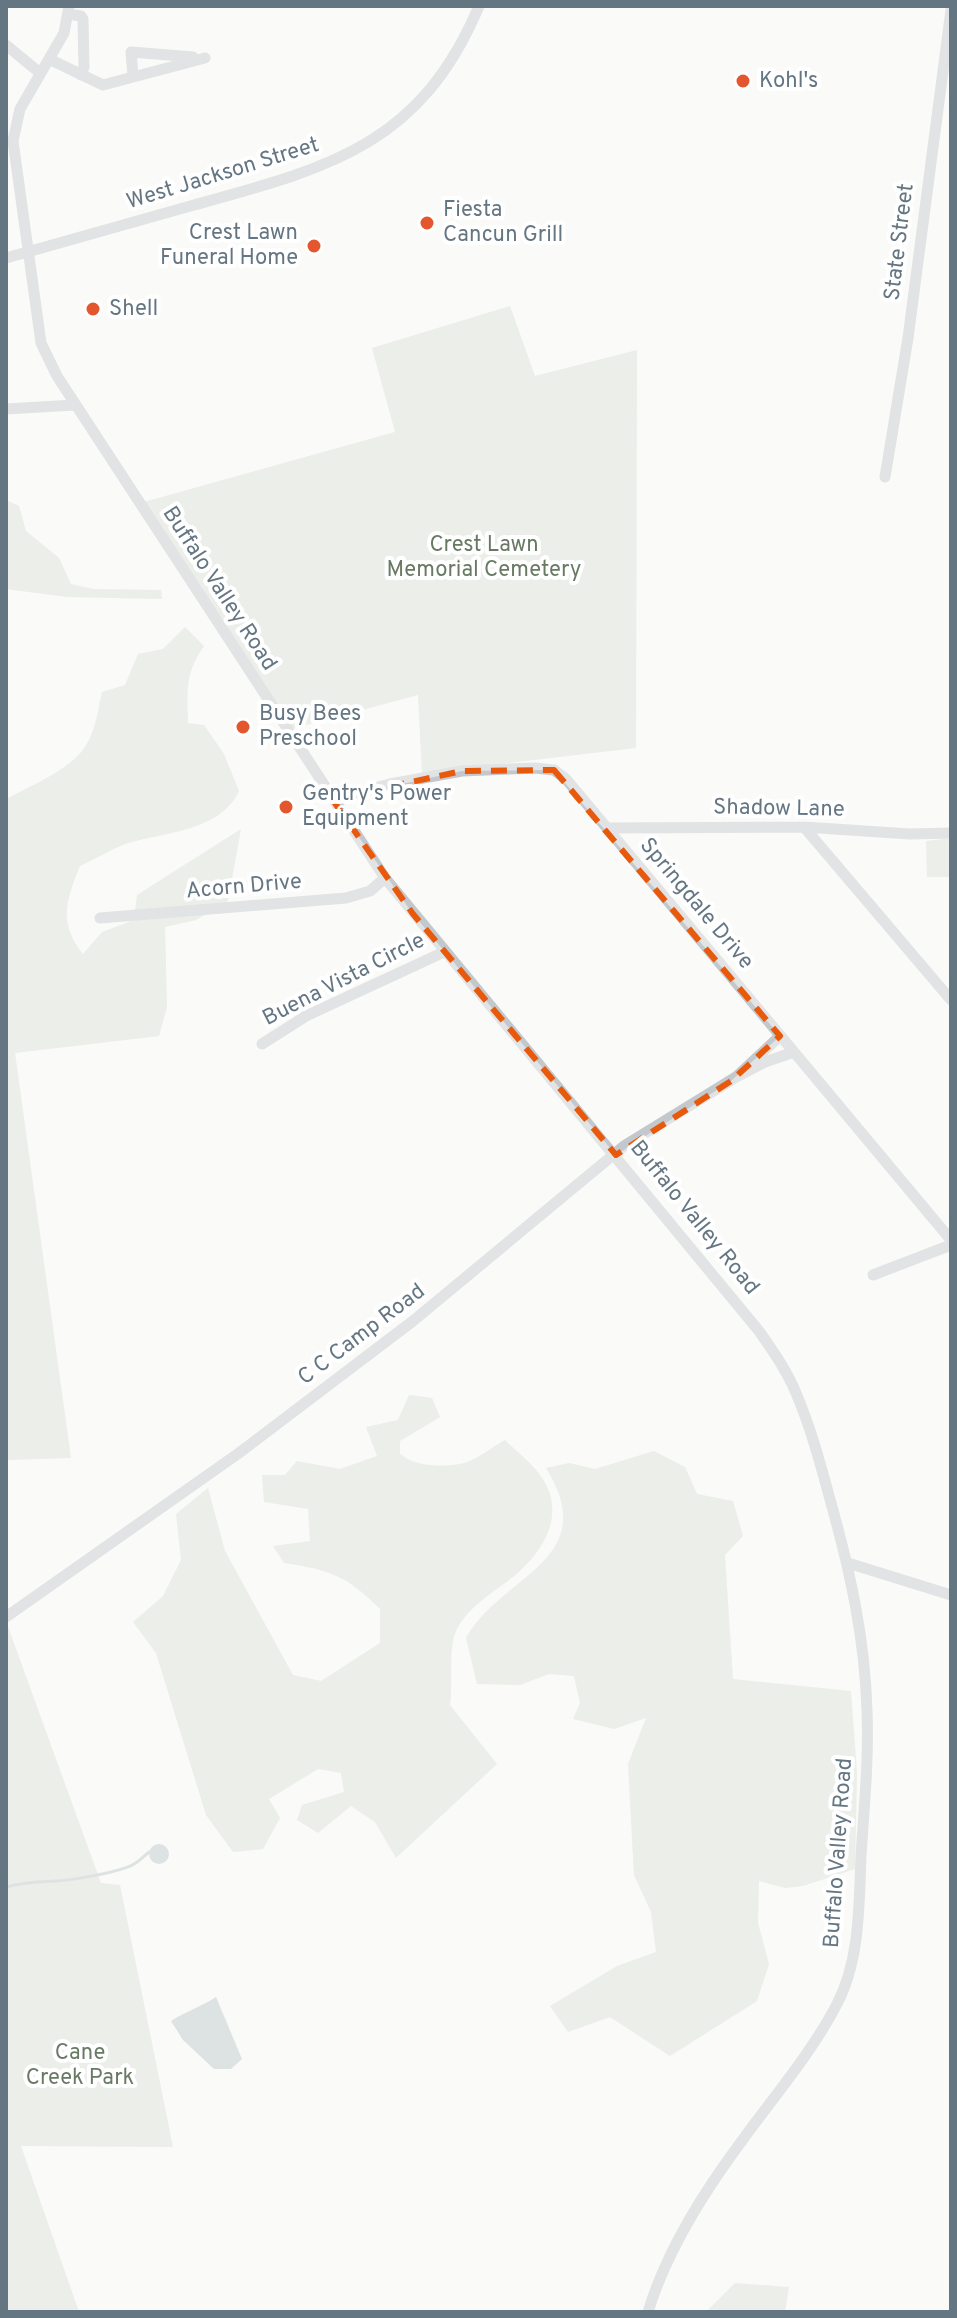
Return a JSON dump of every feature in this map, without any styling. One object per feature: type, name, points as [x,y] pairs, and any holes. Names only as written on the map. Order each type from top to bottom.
[{"type":"street","name":"West Jackson Street","points":[[6,258],[293,177],[355,151],[388,129],[422,98],[454,56],[479,6]]},
{"type":"street","name":"Buffalo Valley Road","points":[[68,10],[64,33],[20,109],[13,141],[41,343],[74,405],[385,878],[742,1308],[783,1366],[812,1438],[848,1563],[863,1652],[867,1710],[859,1902],[856,1941],[849,1973],[839,2001],[819,2037],[707,2189],[675,2246],[648,2312]]},
{"type":"street","points":[[68,10],[83,19],[84,67],[81,75]]},
{"type":"street","name":"State Street","points":[[885,477],[908,338],[951,10]]},
{"type":"street","points":[[6,45],[40,73]]},
{"type":"street","points":[[49,59],[103,85],[205,58],[131,52],[133,76]]},
{"type":"street","points":[[6,409],[74,405]]},
{"type":"street","name":"Springdale Drive","points":[[332,799],[435,775],[535,768],[554,770],[566,779],[951,1242]]},
{"type":"street","points":[[804,827],[951,1000]]},
{"type":"street","name":"Shadow Lane","points":[[607,828],[804,827],[910,834],[951,833]]},
{"type":"street","name":"Acorn Drive","points":[[100,918],[346,898],[370,891],[385,878]]},
{"type":"street","name":"Buena Vista Circle","points":[[262,1044],[340,999],[444,952]]},
{"type":"street","points":[[736,1077],[780,1036]]},
{"type":"street","points":[[736,1077],[794,1052]]},
{"type":"street","name":"C C Camp Road","points":[[6,1617],[239,1453],[455,1289],[639,1135],[736,1077]]},
{"type":"street","points":[[873,1275],[951,1242]]},
{"type":"street","points":[[848,1563],[951,1595]]},
{"type":"highlighted area","points":[[554,770],[780,1036],[731,1081],[616,1155],[413,914],[332,799],[462,771]]},
{"type":"green space","name":"Crest Lawn Memorial Cemetery","points":[[510,306],[535,376],[637,350],[636,748],[422,773],[418,695],[291,729],[144,502],[395,432],[372,348]]},
{"type":"green space","points":[[6,500],[19,506],[26,531],[59,558],[71,584],[93,589],[161,590],[162,599],[67,597],[6,589]]},
{"type":"green space","points":[[185,627],[204,646],[190,674],[188,723],[204,725],[224,754],[239,791],[230,805],[205,823],[125,844],[80,866],[68,901],[67,921],[83,954],[102,932],[134,920],[137,895],[241,829],[228,901],[196,920],[165,927],[167,1007],[159,1036],[15,1053],[71,1458],[6,1460],[6,799],[70,763],[92,734],[102,692],[125,685],[138,654],[163,649]]},
{"type":"green space","points":[[951,838],[951,877],[927,877],[926,841]]},
{"type":"green space","points":[[409,1395],[432,1398],[440,1417],[400,1441],[400,1454],[422,1464],[456,1465],[474,1459],[505,1440],[536,1470],[546,1484],[551,1499],[550,1527],[536,1553],[514,1576],[474,1607],[461,1622],[454,1638],[450,1705],[497,1764],[396,1858],[375,1822],[351,1806],[318,1833],[297,1820],[302,1805],[344,1792],[341,1773],[318,1769],[269,1799],[280,1818],[263,1849],[233,1852],[206,1815],[156,1653],[133,1622],[163,1596],[181,1560],[176,1514],[208,1488],[225,1551],[293,1675],[321,1681],[380,1643],[380,1609],[357,1588],[326,1572],[284,1563],[273,1546],[310,1541],[308,1509],[264,1502],[262,1475],[285,1475],[297,1461],[340,1469],[377,1456],[366,1427],[398,1420]]},
{"type":"green space","points":[[654,1451],[685,1467],[697,1494],[733,1501],[743,1536],[725,1555],[733,1679],[851,1691],[857,1773],[855,1869],[803,1886],[785,1888],[759,1881],[758,1923],[769,1964],[757,2001],[670,2056],[610,2017],[568,2032],[550,2006],[617,1966],[656,1952],[651,1912],[634,1875],[628,1764],[646,1718],[614,1729],[573,1719],[580,1703],[574,1676],[549,1674],[520,1685],[477,1684],[466,1638],[482,1616],[540,1564],[555,1546],[563,1525],[561,1499],[546,1468],[569,1463],[595,1469]]},
{"type":"green space","name":"Cane Creek Park","points":[[7,1624],[101,1883],[120,1885],[173,2147],[21,2146],[79,2312],[6,2312]]},
{"type":"green space","points":[[735,2283],[789,2287],[785,2312],[706,2312]]},
{"type":"shaded area","points":[[159,1844],[166,1847],[169,1854],[166,1861],[159,1864],[152,1861],[149,1854],[152,1847]]},
{"type":"shaded area","points":[[216,1997],[242,2059],[231,2069],[214,2069],[183,2040],[171,2021]]},
{"type":"waterway","points":[[6,1887],[108,1873],[134,1864],[149,1852]]},
{"type":"place","name":"Kohl's","points":[[743,81]]},
{"type":"place","name":"Fiesta Cancun Grill","points":[[427,223]]},
{"type":"place","name":"Crest Lawn Funeral Home","points":[[314,246]]},
{"type":"place","name":"Shell","points":[[93,309]]},
{"type":"place","name":"Busy Bees Preschool","points":[[243,727]]},
{"type":"place","name":"Gentry's Power Equipment","points":[[286,807]]}]
